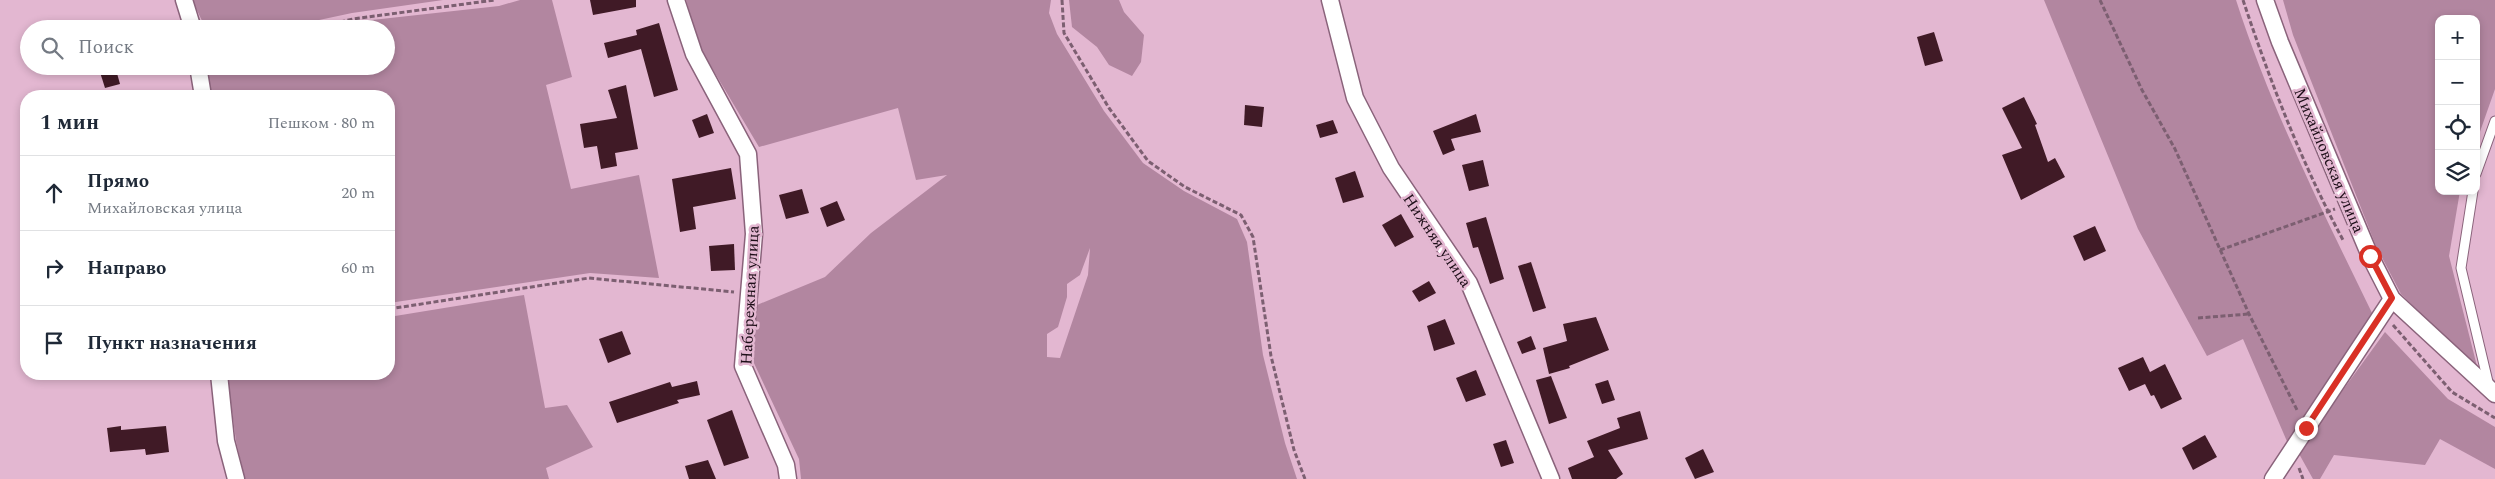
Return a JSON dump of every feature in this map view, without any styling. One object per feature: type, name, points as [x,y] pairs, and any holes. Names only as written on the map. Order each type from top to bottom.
[{"type":"street","points":[[184,0],[190,20]]},
{"type":"street","name":"Набережная улица","points":[[676,0],[694,54],[748,154],[754,234],[742,366],[786,465],[788,479]]},
{"type":"street","name":"Нижняя улица","points":[[1330,0],[1355,98],[1390,168],[1469,283],[1551,479]]},
{"type":"street","name":"Михайловская улица","points":[[2265,0],[2280,42],[2370,256],[2392,298],[2493,392]]},
{"type":"street","points":[[200,75],[202,90]]},
{"type":"street","points":[[2273,479],[2392,298]]},
{"type":"street","points":[[220,380],[226,441],[236,479]]},
{"type":"lane","points":[[2480,163],[2495,121]]},
{"type":"lane","points":[[2472,195],[2461,268],[2493,392]]},
{"type":"path","points":[[349,20],[495,0]]},
{"type":"path","points":[[1062,0],[1064,33],[1109,108],[1148,161],[1186,187],[1242,215],[1253,237],[1271,356],[1294,450],[1305,479]]},
{"type":"path","points":[[2100,0],[2142,90],[2175,149],[2249,314],[2306,428]]},
{"type":"path","points":[[2220,250],[2348,203]]},
{"type":"path","points":[[395,308],[589,278],[749,294]]},
{"type":"path","points":[[2198,318],[2249,314]]},
{"type":"shaded area","points":[[192,0],[443,0],[352,13],[319,20],[202,20]]},
{"type":"shaded area","points":[[520,0],[552,0],[572,77],[546,85],[571,189],[639,175],[659,278],[590,273],[395,302],[395,90],[207,90],[205,75],[395,75],[395,20],[372,20],[499,6]]},
{"type":"shaded area","points":[[686,0],[1051,0],[1049,13],[1057,34],[1104,111],[1143,163],[1184,191],[1237,219],[1247,242],[1263,355],[1285,443],[1297,479],[801,479],[799,459],[753,361],[757,305],[825,277],[871,233],[947,175],[916,180],[898,108],[759,147],[700,48]],"holes":[[[1090,248],[1088,275],[1060,358],[1047,357],[1047,334],[1058,327],[1067,297],[1067,284],[1080,275]]]},
{"type":"shaded area","points":[[1069,0],[1119,0],[1124,12],[1144,35],[1141,62],[1132,76],[1109,65],[1097,47],[1072,27]]},
{"type":"shaded area","points":[[2044,0],[2236,0],[2265,81],[2299,160],[2373,315],[2289,446],[2243,339],[2207,356],[2138,229]]},
{"type":"shaded area","points":[[2283,0],[2495,0],[2495,89],[2480,132],[2480,15],[2435,15],[2435,195],[2459,195],[2449,256],[2478,370],[2401,294],[2376,246],[2293,35]]},
{"type":"shaded area","points":[[524,295],[545,408],[567,405],[593,447],[546,468],[549,479],[245,479],[236,441],[228,380],[395,380],[395,316]]},
{"type":"shaded area","points":[[2385,332],[2448,399],[2495,427],[2495,469],[2440,439],[2425,465],[2334,455],[2320,479],[2313,479],[2298,452]]},
{"type":"building","points":[[590,0],[636,0],[636,7],[593,15]]},
{"type":"building","points":[[659,23],[678,90],[654,97],[641,49],[608,58],[604,43],[637,35],[636,30]]},
{"type":"building","points":[[1934,32],[1943,61],[1925,66],[1917,37]]},
{"type":"building","points":[[101,75],[118,75],[120,84],[105,88]]},
{"type":"building","points":[[626,85],[638,149],[615,153],[617,166],[601,169],[597,146],[584,148],[580,124],[617,118],[608,90]]},
{"type":"building","points":[[2024,97],[2037,124],[2035,125],[2048,162],[2055,158],[2065,177],[2021,200],[2002,155],[2022,148],[2002,108]]},
{"type":"building","points":[[1245,105],[1264,107],[1262,127],[1244,125]]},
{"type":"building","points":[[707,114],[714,133],[699,138],[692,120]]},
{"type":"building","points":[[1476,114],[1481,132],[1451,139],[1455,150],[1443,155],[1433,131]]},
{"type":"building","points":[[1333,120],[1338,133],[1320,138],[1316,125]]},
{"type":"building","points":[[1483,160],[1489,186],[1469,191],[1462,165]]},
{"type":"building","points":[[731,168],[736,199],[693,207],[696,229],[680,232],[672,179]]},
{"type":"building","points":[[1355,171],[1364,197],[1343,203],[1335,178]]},
{"type":"building","points":[[802,189],[809,213],[786,219],[779,195]]},
{"type":"building","points":[[837,201],[845,220],[827,227],[820,208]]},
{"type":"building","points":[[1401,214],[1414,237],[1395,247],[1382,225]]},
{"type":"building","points":[[1486,217],[1504,279],[1490,284],[1478,247],[1473,248],[1466,223]]},
{"type":"building","points":[[2095,226],[2106,251],[2084,261],[2073,236]]},
{"type":"building","points":[[734,244],[735,270],[711,271],[709,246]]},
{"type":"building","points":[[1531,262],[1546,308],[1533,312],[1518,266]]},
{"type":"building","points":[[1429,281],[1436,293],[1419,302],[1412,291]]},
{"type":"building","points":[[1596,317],[1609,350],[1569,366],[1570,368],[1549,374],[1543,348],[1567,341],[1563,324]]},
{"type":"building","points":[[1445,319],[1455,344],[1434,351],[1427,326]]},
{"type":"building","points":[[622,331],[631,354],[608,363],[599,339]]},
{"type":"building","points":[[1531,336],[1536,349],[1522,354],[1517,342]]},
{"type":"building","points":[[2143,357],[2150,372],[2165,364],[2182,399],[2161,409],[2154,395],[2151,396],[2145,384],[2129,391],[2118,368]]},
{"type":"building","points":[[1476,370],[1486,395],[1466,402],[1456,378]]},
{"type":"building","points":[[1551,376],[1567,418],[1549,424],[1536,380]]},
{"type":"building","points":[[1608,380],[1615,400],[1602,404],[1595,384]]},
{"type":"building","points":[[697,381],[700,395],[677,400],[679,403],[617,423],[609,402],[670,382],[672,387]]},
{"type":"building","points":[[732,410],[749,458],[724,466],[707,420]]},
{"type":"building","points":[[1640,411],[1648,439],[1608,450],[1623,474],[1616,479],[1572,479],[1568,468],[1594,457],[1587,441],[1620,428],[1617,418]]},
{"type":"building","points":[[121,426],[121,430],[166,426],[169,452],[146,455],[145,449],[110,452],[107,428]]},
{"type":"building","points":[[2205,435],[2217,457],[2193,470],[2182,448]]},
{"type":"building","points":[[1506,440],[1514,463],[1501,467],[1493,444]]},
{"type":"building","points":[[1703,449],[1714,472],[1695,479],[1685,458]]},
{"type":"building","points":[[708,460],[716,479],[689,479],[685,466]]},
{"type":"route","points":[[2306,428],[2392,298],[2370,256]]}]
